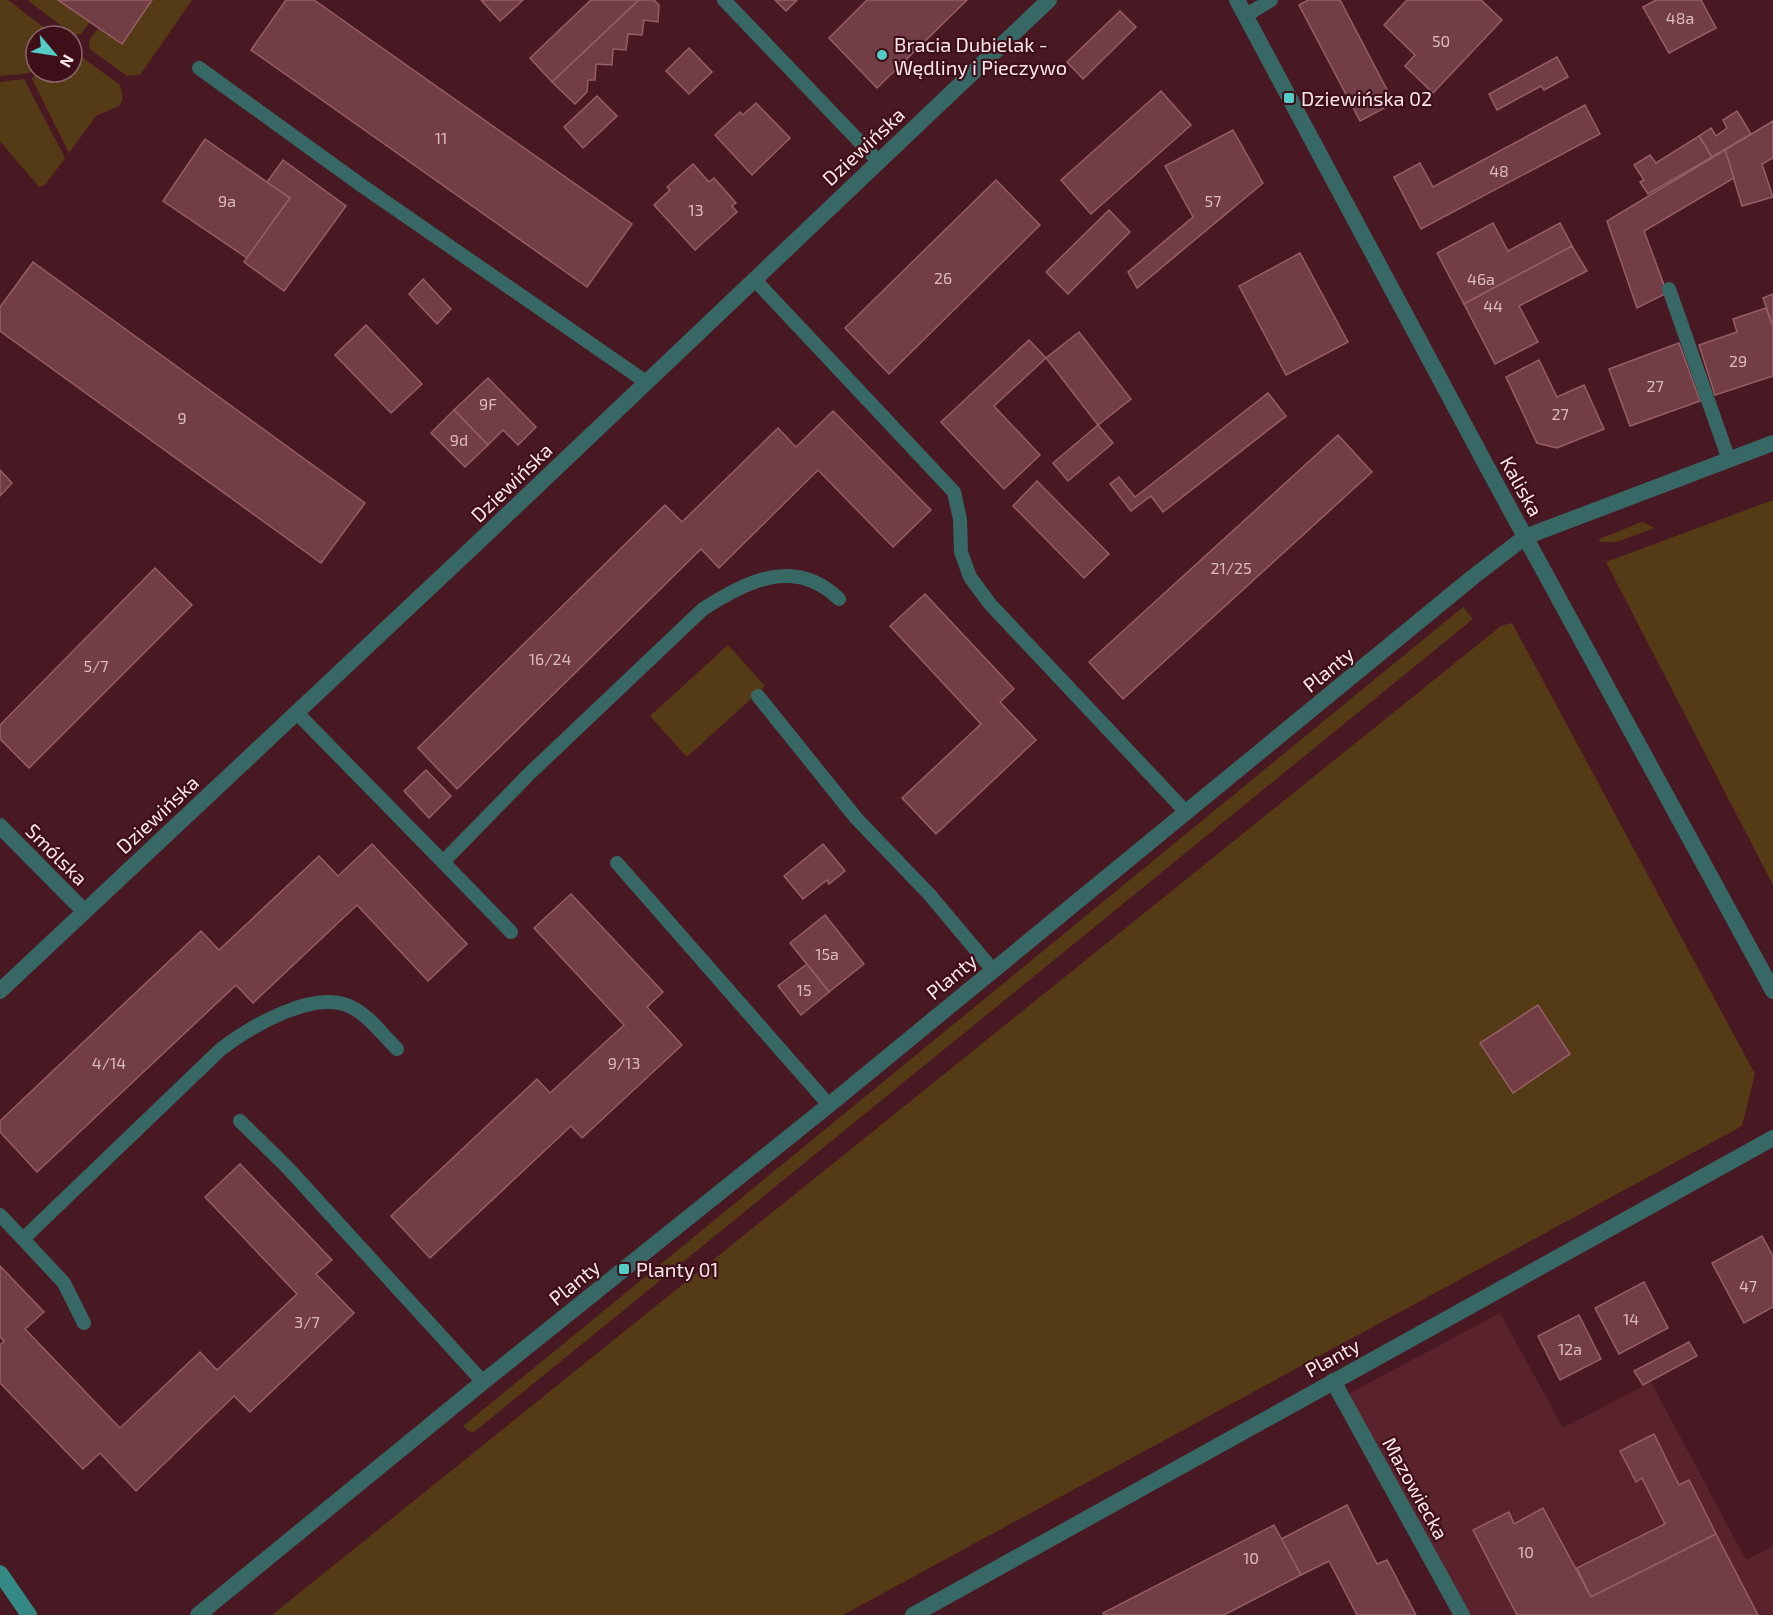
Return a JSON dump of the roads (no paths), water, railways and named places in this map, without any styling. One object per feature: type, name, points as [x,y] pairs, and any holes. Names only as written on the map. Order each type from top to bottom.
[{"type":"main road","points":[[0,1574],[29,1615]]},
{"type":"street","name":"Dziewińska","points":[[0,991],[1048,0]]},
{"type":"street","name":"Kaliska","points":[[1237,0],[1525,537],[1768,968],[1773,991]]},
{"type":"street","name":"Planty","points":[[198,1615],[483,1382],[829,1105],[1185,811],[1525,537],[1773,443]]},
{"type":"street","name":"Smólska","points":[[0,826],[84,911]]},
{"type":"street","name":"Planty","points":[[913,1615],[1773,1138]]},
{"type":"street","name":"Mazowiecka","points":[[1333,1381],[1462,1615]]},
{"type":"lane","points":[[724,0],[878,161]]},
{"type":"lane","points":[[1245,16],[1271,0]]},
{"type":"lane","points":[[199,68],[361,185],[646,382]]},
{"type":"lane","points":[[754,279],[954,492],[960,519],[961,552],[970,577],[990,604],[1185,811]]},
{"type":"lane","points":[[1669,289],[1729,460]]},
{"type":"lane","points":[[443,862],[528,775],[703,609],[724,595],[749,584],[790,574],[807,577],[829,589],[839,599]]},
{"type":"lane","points":[[758,696],[856,818],[928,894],[992,969]]},
{"type":"lane","points":[[296,712],[511,932]]},
{"type":"lane","points":[[617,863],[829,1105]]},
{"type":"lane","points":[[23,1239],[201,1067],[247,1029],[286,1012],[317,1004],[338,1002],[354,1008],[397,1049]]},
{"type":"lane","points":[[240,1120],[483,1382]]},
{"type":"lane","points":[[0,1215],[64,1283],[84,1323]]},
{"type":"place","name":"Bracia Dubielak - Wędliny i Pieczywo","points":[[882,55]]},
{"type":"place","name":"Dziewińska 02","points":[[1289,98]]},
{"type":"place","name":"Planty 01","points":[[624,1269]]}]
